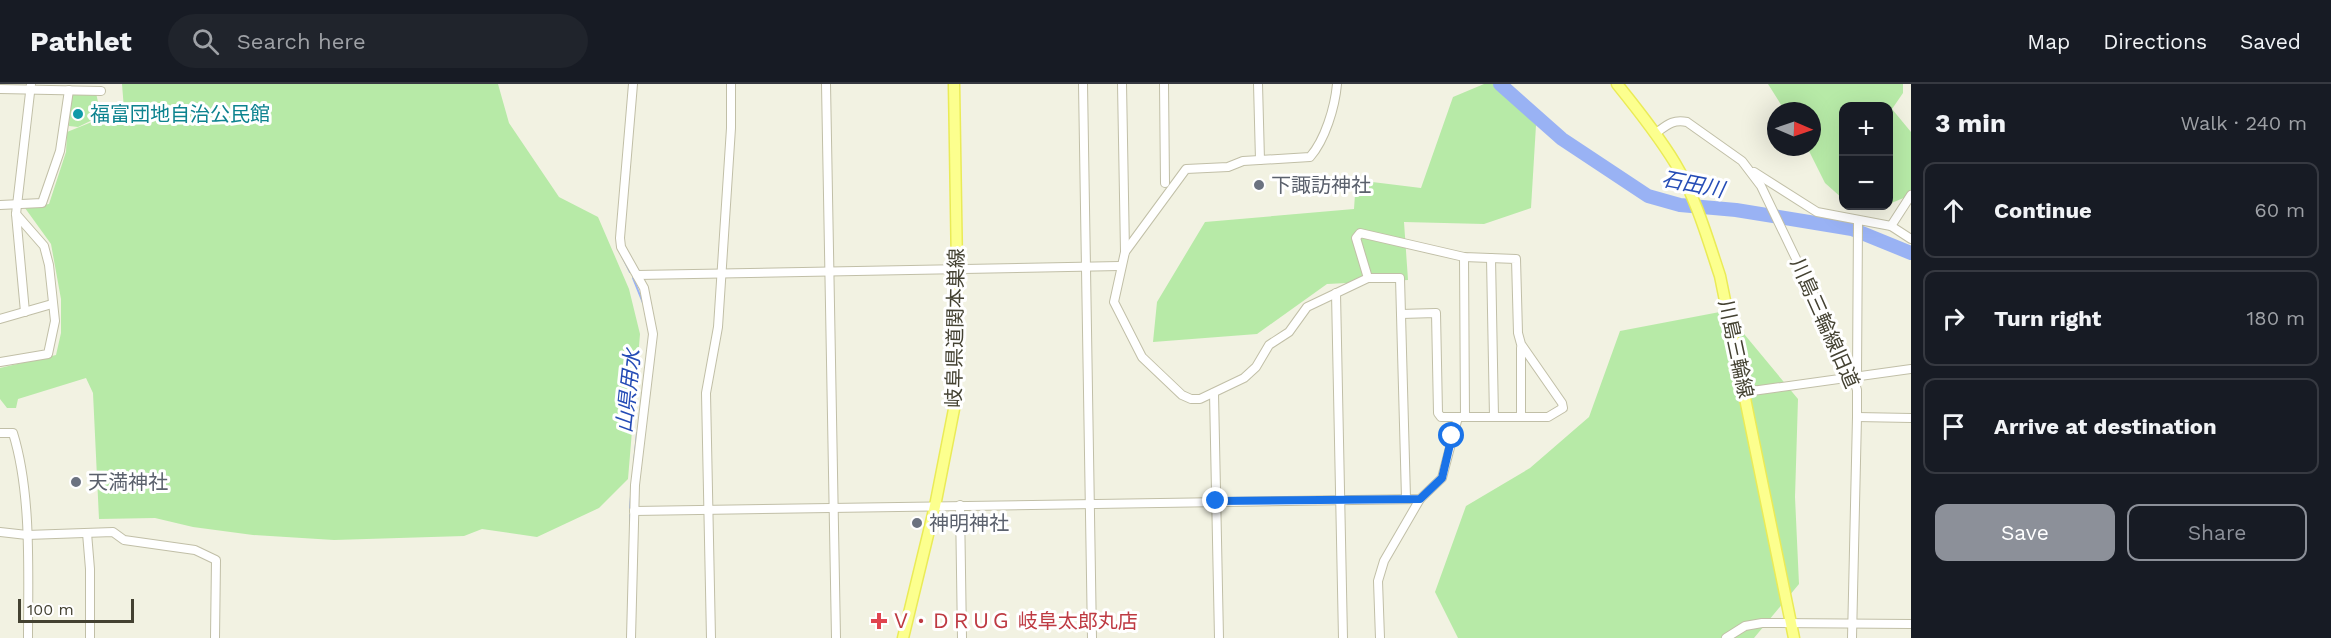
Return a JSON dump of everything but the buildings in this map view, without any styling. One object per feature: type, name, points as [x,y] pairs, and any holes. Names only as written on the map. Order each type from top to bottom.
[{"type":"main road","name":"岐阜県道関本巣線","points":[[903,638],[955,404],[957,268],[954,84]]},
{"type":"main road","name":"川島三輪線","points":[[1617,84],[1656,133],[1692,198],[1720,276],[1794,638]]},
{"type":"street","points":[[631,638],[637,458],[653,342],[648,303],[637,275],[621,247],[633,84]]},
{"type":"street","points":[[711,638],[706,393],[718,327],[731,128],[731,84]]},
{"type":"street","points":[[826,84],[836,638]]},
{"type":"street","points":[[1083,84],[1092,638]]},
{"type":"street","points":[[1122,84],[1125,252]]},
{"type":"street","points":[[1164,84],[1165,183]]},
{"type":"street","points":[[1258,84],[1260,160]]},
{"type":"street","points":[[1337,84],[1329,118],[1310,157],[1244,161],[1228,167],[1186,169],[1125,252],[1120,266],[1114,302],[1116,311],[1142,357],[1182,395],[1191,399],[1214,393],[1244,378],[1256,367],[1269,345],[1289,332],[1307,307],[1368,278],[1400,278],[1406,498]]},
{"type":"street","points":[[0,89],[30,87],[101,91]]},
{"type":"street","points":[[25,312],[16,204],[30,87]]},
{"type":"street","points":[[0,206],[42,203],[60,151],[69,90]]},
{"type":"street","name":"川島三輪線旧道","points":[[1656,133],[1670,122],[1687,122],[1751,170],[1855,376],[1857,417],[1852,638]]},
{"type":"street","points":[[1751,170],[1817,212],[1858,223],[1891,226],[1911,239]]},
{"type":"street","points":[[1891,226],[1911,195]]},
{"type":"street","points":[[0,362],[48,354],[55,321],[44,246],[16,214]]},
{"type":"street","points":[[1855,376],[1858,223]]},
{"type":"street","points":[[1368,278],[1356,238],[1360,233],[1464,257],[1516,259],[1518,333],[1521,344],[1521,417]]},
{"type":"street","points":[[1380,638],[1378,581],[1384,561],[1420,499],[1442,478],[1462,417],[1464,257]]},
{"type":"street","points":[[1491,258],[1494,417]]},
{"type":"street","points":[[637,275],[1120,266]]},
{"type":"street","points":[[1336,293],[1344,638]]},
{"type":"street","points":[[0,319],[52,304]]},
{"type":"street","points":[[1401,314],[1436,313],[1438,414],[1441,417],[1548,417],[1563,408],[1562,403],[1521,344]]},
{"type":"street","points":[[1843,356],[1857,352]]},
{"type":"street","points":[[1745,392],[1911,369]]},
{"type":"street","points":[[1214,393],[1219,638]]},
{"type":"street","points":[[1857,417],[1911,418]]},
{"type":"street","points":[[0,433],[13,434],[15,438],[27,535],[28,638]]},
{"type":"street","points":[[634,511],[1420,499]]},
{"type":"street","points":[[960,506],[962,638]]},
{"type":"street","points":[[0,532],[27,535],[113,532],[124,540],[195,550],[216,560],[215,638]]},
{"type":"street","points":[[87,532],[90,638]]},
{"type":"street","points":[[1726,638],[1745,626],[1762,623],[1911,624]]},
{"type":"green space","points":[[122,84],[498,84],[509,123],[559,197],[598,217],[629,289],[640,334],[628,479],[599,508],[537,537],[482,529],[464,536],[334,540],[253,535],[193,527],[155,518],[99,519],[93,393],[86,378],[18,399],[16,408],[7,408],[0,399],[0,368],[56,355],[61,333],[61,299],[51,244],[25,208],[49,204],[66,152],[67,132],[124,109]]},
{"type":"green space","points":[[1484,84],[1497,84],[1536,125],[1531,208],[1484,224],[1404,222],[1408,280],[1327,284],[1257,334],[1153,342],[1157,302],[1205,222],[1354,209],[1356,180],[1421,188],[1453,97]]},
{"type":"green space","points":[[1768,84],[1903,84],[1903,93],[1893,108],[1893,102],[1839,102],[1839,195],[1825,183],[1812,156],[1821,156],[1821,102],[1779,102]]},
{"type":"green space","points":[[71,93],[96,93],[98,102],[116,105],[115,109],[78,127],[69,126]]},
{"type":"green space","points":[[1893,110],[1911,132],[1911,190],[1906,197],[1893,202]]},
{"type":"green space","points":[[1725,311],[1798,399],[1795,497],[1799,584],[1754,638],[1458,638],[1435,592],[1466,506],[1530,468],[1589,417],[1620,331]]},
{"type":"waterway","name":"石田川","points":[[1500,84],[1562,139],[1648,196],[1680,205],[1736,210],[1852,229],[1911,253]]},
{"type":"waterway","name":"山県用水","points":[[622,256],[630,272]]},
{"type":"waterway","name":"山県用水","points":[[633,278],[643,303]]},
{"type":"waterway","name":"山県用水","points":[[634,463],[637,433]]},
{"type":"waterway","name":"山県用水","points":[[630,508],[631,496]]},
{"type":"waterway","name":"山県用水","points":[[630,515],[630,533]]},
{"type":"place","name":"福富団地自治公民館","points":[[78,114]]},
{"type":"place","name":"下諏訪神社","points":[[1259,185]]},
{"type":"place","name":"天満神社","points":[[76,482]]},
{"type":"place","name":"神明神社","points":[[917,523]]},
{"type":"place","name":"Ｖ・ＤＲＵＧ 岐阜太郎丸店","points":[[879,621]]},
{"type":"route","points":[[1216,501],[1420,499],[1442,478],[1452,436]]}]
